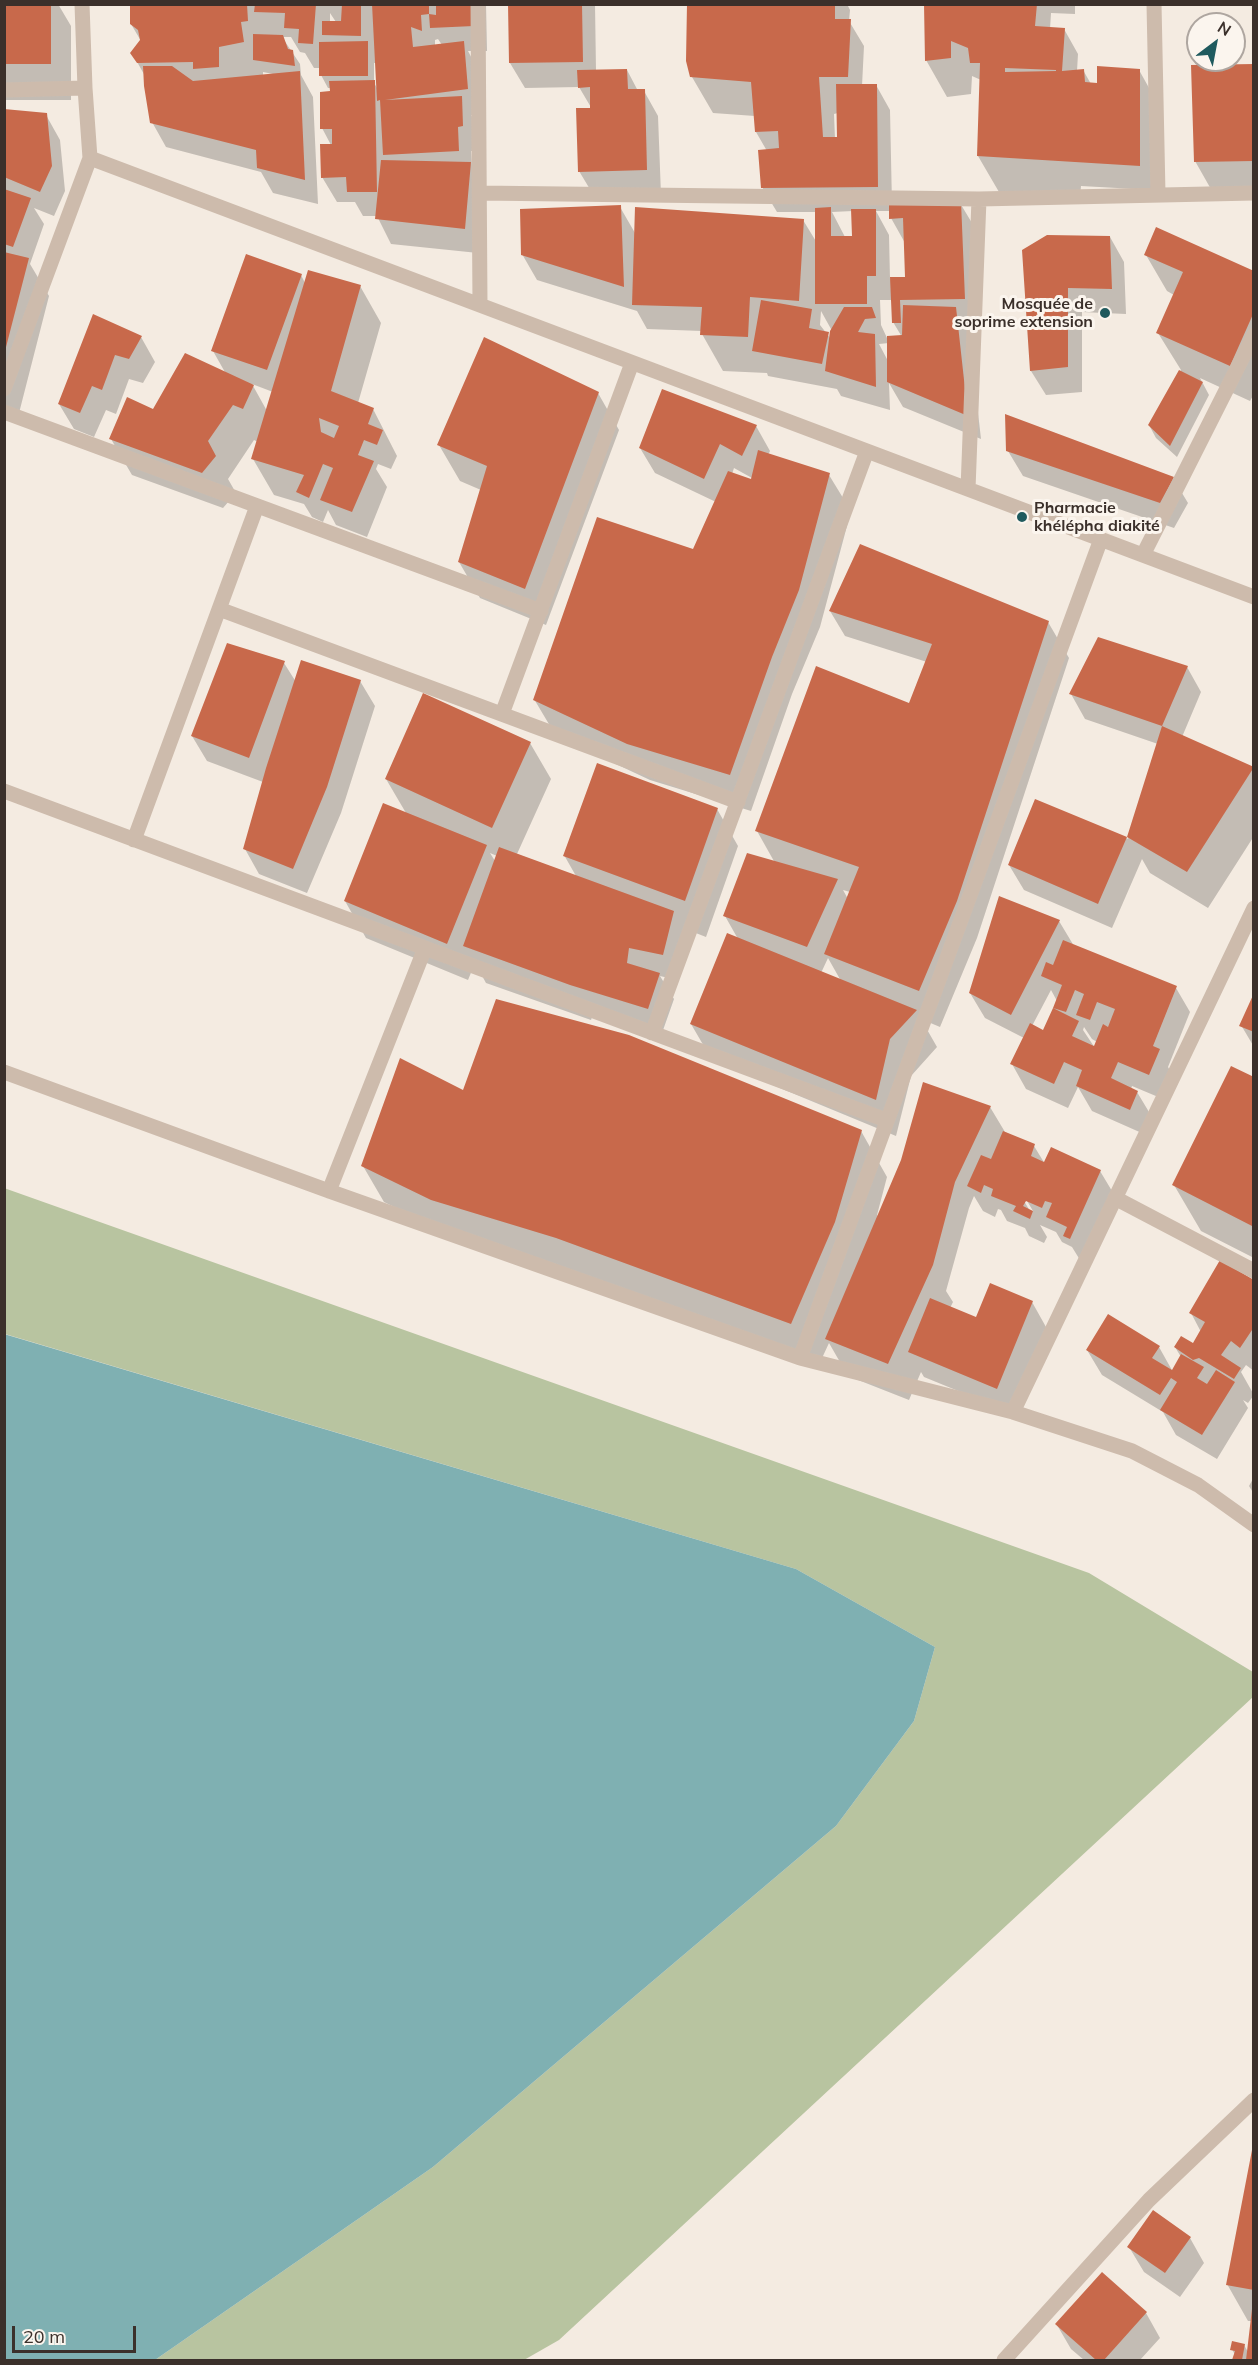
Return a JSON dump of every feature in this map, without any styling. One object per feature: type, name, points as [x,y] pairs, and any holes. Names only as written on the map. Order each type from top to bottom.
[{"type":"street","points":[[4,389],[90,158],[82,4]]},
{"type":"street","points":[[478,4],[480,305]]},
{"type":"street","points":[[1154,4],[1158,194]]},
{"type":"street","points":[[4,90],[85,88]]},
{"type":"street","points":[[90,158],[1254,597]]},
{"type":"street","points":[[479,193],[979,198],[1254,193]]},
{"type":"street","points":[[968,489],[979,198]]},
{"type":"street","points":[[1143,555],[1254,335]]},
{"type":"street","points":[[502,714],[632,363]]},
{"type":"street","points":[[4,412],[541,612]]},
{"type":"street","points":[[652,1033],[867,451]]},
{"type":"street","points":[[134,840],[257,506]]},
{"type":"street","points":[[800,1358],[1101,539]]},
{"type":"street","points":[[219,609],[738,802]]},
{"type":"street","points":[[4,791],[886,1120]]},
{"type":"street","points":[[1013,1412],[1254,908]]},
{"type":"street","points":[[329,1191],[425,948]]},
{"type":"street","points":[[4,1072],[329,1191],[800,1358],[1013,1412],[1132,1451],[1198,1485],[1254,1525]]},
{"type":"street","points":[[1115,1198],[1254,1271]]},
{"type":"street","points":[[1004,2361],[1149,2200],[1254,2100]]},
{"type":"green space","points":[[4,1188],[1089,1573],[1253,1672],[1253,1697],[559,2340],[524,2360],[155,2360],[433,2167],[836,1826],[914,1721],[935,1647],[796,1569],[5,1334]]},
{"type":"water","points":[[4,1334],[796,1569],[935,1647],[914,1721],[836,1826],[433,2167],[155,2360],[5,2360]]},
{"type":"building","points":[[4,4],[51,4],[51,64],[4,64]]},
{"type":"building","points":[[130,4],[247,4],[248,21],[241,22],[244,42],[219,47],[219,67],[193,69],[193,62],[137,63],[130,53],[140,40],[138,30],[130,24]]},
{"type":"building","points":[[255,4],[316,4],[313,44],[298,43],[299,29],[284,28],[285,13],[254,12]]},
{"type":"building","points":[[342,4],[361,4],[361,36],[322,35],[322,21],[341,21]]},
{"type":"building","points":[[372,4],[429,4],[429,14],[421,15],[422,31],[411,27],[413,47],[464,41],[468,89],[385,100],[462,96],[463,126],[458,127],[459,151],[383,155],[380,100],[377,101]]},
{"type":"building","points":[[436,4],[473,4],[474,26],[430,28],[429,14],[436,15]]},
{"type":"building","points":[[508,4],[582,4],[583,62],[509,63]]},
{"type":"building","points":[[687,4],[835,4],[835,19],[851,19],[848,77],[819,77],[823,137],[837,137],[836,84],[877,84],[878,187],[761,188],[758,150],[779,148],[778,131],[755,132],[751,82],[690,77],[686,61]]},
{"type":"building","points":[[924,4],[1037,4],[1035,26],[1065,28],[1062,71],[1084,69],[1085,82],[1097,83],[1097,66],[1140,69],[1140,166],[977,156],[980,63],[970,63],[968,48],[951,41],[951,58],[925,61]],"holes":[[[1005,68],[1056,71],[1005,72]]]},
{"type":"building","points":[[253,34],[283,35],[288,49],[293,50],[295,66],[253,60]]},
{"type":"building","points":[[368,41],[368,76],[319,76],[319,42]]},
{"type":"building","points":[[1246,64],[1254,64],[1254,161],[1194,162],[1191,72],[1246,72]]},
{"type":"building","points":[[143,66],[172,66],[193,81],[300,71],[305,180],[257,168],[256,150],[150,123]]},
{"type":"building","points":[[627,69],[628,89],[645,89],[647,170],[578,172],[576,108],[590,108],[590,87],[578,88],[577,70]]},
{"type":"building","points":[[375,80],[377,192],[347,192],[346,177],[321,178],[320,144],[332,144],[332,129],[320,129],[320,92],[330,91],[329,81]]},
{"type":"building","points":[[4,109],[47,113],[52,166],[40,192],[4,177]]},
{"type":"building","points":[[381,160],[471,162],[465,229],[375,219]]},
{"type":"building","points":[[4,189],[31,198],[13,247],[4,244]]},
{"type":"building","points":[[961,201],[965,299],[900,300],[901,323],[892,323],[890,277],[905,277],[903,218],[889,219],[889,204]]},
{"type":"building","points":[[621,205],[624,287],[521,255],[520,209]]},
{"type":"building","points":[[635,207],[804,219],[799,301],[750,297],[748,337],[700,335],[702,307],[632,305]]},
{"type":"building","points":[[831,207],[831,236],[852,236],[851,209],[876,209],[876,276],[867,276],[867,304],[815,304],[815,208]]},
{"type":"building","points":[[1156,227],[1254,271],[1254,312],[1230,366],[1156,333],[1183,272],[1144,255]]},
{"type":"building","points":[[1047,235],[1110,236],[1112,289],[1068,288],[1068,367],[1030,371],[1022,250]]},
{"type":"building","points":[[4,252],[29,258],[5,351],[4,350]]},
{"type":"building","points":[[246,254],[302,274],[267,370],[211,351]]},
{"type":"building","points":[[308,270],[361,285],[331,391],[374,408],[368,424],[383,430],[377,445],[364,440],[358,455],[374,461],[352,512],[320,500],[333,468],[323,464],[309,498],[296,492],[304,475],[251,459]],"holes":[[[319,418],[339,426],[334,438],[321,432]]]},
{"type":"building","points":[[761,300],[812,309],[809,328],[829,332],[822,364],[752,351]]},
{"type":"building","points":[[903,305],[956,307],[968,416],[887,382],[887,336],[902,335]]},
{"type":"building","points":[[844,307],[872,307],[876,318],[865,319],[858,332],[875,334],[876,387],[825,371],[830,331]]},
{"type":"building","points":[[93,314],[142,336],[129,359],[115,355],[102,390],[92,386],[80,413],[58,404]]},
{"type":"building","points":[[484,337],[599,392],[525,589],[458,562],[487,466],[437,445]]},
{"type":"building","points":[[185,353],[254,385],[243,409],[233,405],[208,441],[216,456],[202,473],[109,439],[127,397],[153,409]]},
{"type":"building","points":[[1179,370],[1203,382],[1170,446],[1148,425]]},
{"type":"building","points":[[662,389],[757,425],[742,456],[720,444],[704,479],[639,448]]},
{"type":"building","points":[[1005,414],[1174,477],[1160,503],[1006,451]]},
{"type":"building","points":[[758,450],[830,473],[799,590],[772,657],[730,775],[627,744],[533,700],[597,517],[693,549],[728,471],[751,479]]},
{"type":"building","points":[[860,544],[1049,621],[957,901],[919,991],[824,954],[859,867],[755,831],[816,666],[909,703],[932,644],[829,611]]},
{"type":"building","points":[[1098,637],[1188,666],[1162,726],[1069,694]]},
{"type":"building","points":[[227,643],[285,661],[249,758],[191,736]]},
{"type":"building","points":[[301,660],[361,680],[327,787],[293,869],[243,849]]},
{"type":"building","points":[[423,693],[531,742],[492,828],[385,779]]},
{"type":"building","points":[[1162,726],[1254,767],[1187,872],[1127,837]]},
{"type":"building","points":[[597,763],[718,808],[685,901],[563,856]]},
{"type":"building","points":[[1035,799],[1127,837],[1098,904],[1008,865]]},
{"type":"building","points":[[383,803],[487,845],[447,944],[344,901]]},
{"type":"building","points":[[499,847],[674,911],[663,955],[629,948],[627,963],[660,973],[648,1009],[570,985],[463,946]]},
{"type":"building","points":[[747,853],[838,879],[807,947],[723,916]]},
{"type":"building","points":[[999,896],[1060,920],[1011,1015],[969,993]]},
{"type":"building","points":[[727,933],[917,1010],[890,1039],[876,1100],[690,1024]]},
{"type":"building","points":[[1063,940],[1177,986],[1153,1046],[1160,1049],[1149,1075],[1118,1062],[1111,1078],[1138,1091],[1130,1110],[1076,1086],[1082,1070],[1064,1062],[1054,1084],[1010,1064],[1030,1023],[1043,1030],[1053,1008],[1062,985],[1041,976],[1046,962],[1053,965]],"holes":[[[1075,990],[1084,994],[1076,1015],[1090,1020],[1097,1002],[1115,1009],[1108,1027],[1103,1024],[1094,1046],[1072,1036],[1079,1021],[1053,1008],[1066,1012]]]},
{"type":"building","points":[[1254,993],[1254,1032],[1239,1026]]},
{"type":"building","points":[[496,999],[629,1035],[862,1130],[835,1222],[791,1324],[556,1238],[431,1200],[361,1166],[400,1058],[463,1090]]},
{"type":"building","points":[[1231,1066],[1254,1077],[1254,1227],[1172,1185]]},
{"type":"building","points":[[923,1082],[991,1106],[955,1182],[933,1265],[888,1364],[825,1339],[901,1160]]},
{"type":"building","points":[[1003,1131],[1035,1144],[1031,1156],[1044,1162],[1051,1147],[1101,1170],[1070,1239],[1063,1236],[1067,1227],[1046,1217],[1052,1203],[1045,1201],[1042,1208],[1026,1201],[1023,1206],[1033,1211],[1030,1219],[1013,1211],[1016,1206],[991,1196],[993,1189],[984,1185],[981,1193],[967,1186],[981,1155],[991,1159]]},
{"type":"building","points":[[1220,1260],[1254,1280],[1254,1327],[1240,1348],[1231,1341],[1221,1355],[1241,1368],[1234,1379],[1199,1358],[1193,1360],[1174,1347],[1181,1336],[1193,1343],[1205,1322],[1189,1313]]},
{"type":"building","points":[[990,1283],[1033,1301],[997,1389],[908,1352],[930,1298],[976,1317]]},
{"type":"building","points":[[1108,1314],[1160,1346],[1152,1358],[1172,1370],[1181,1354],[1204,1367],[1197,1378],[1207,1384],[1216,1370],[1235,1382],[1202,1435],[1160,1410],[1177,1382],[1171,1378],[1160,1395],[1086,1350]]},
{"type":"building","points":[[1252,2150],[1254,2150],[1254,2290],[1226,2285]]},
{"type":"building","points":[[1153,2210],[1191,2237],[1165,2273],[1127,2247]]},
{"type":"building","points":[[1102,2272],[1147,2312],[1104,2360],[1096,2360],[1055,2324]]},
{"type":"building","points":[[1252,2309],[1254,2360],[1246,2360]]},
{"type":"building","points":[[1232,2341],[1245,2344],[1242,2360],[1232,2360],[1235,2351],[1230,2350]]},
{"type":"place","name":"Mosquée de soprime extension","points":[[1105,313]]},
{"type":"place","name":"Pharmacie khélépha diakité","points":[[1022,517]]}]
